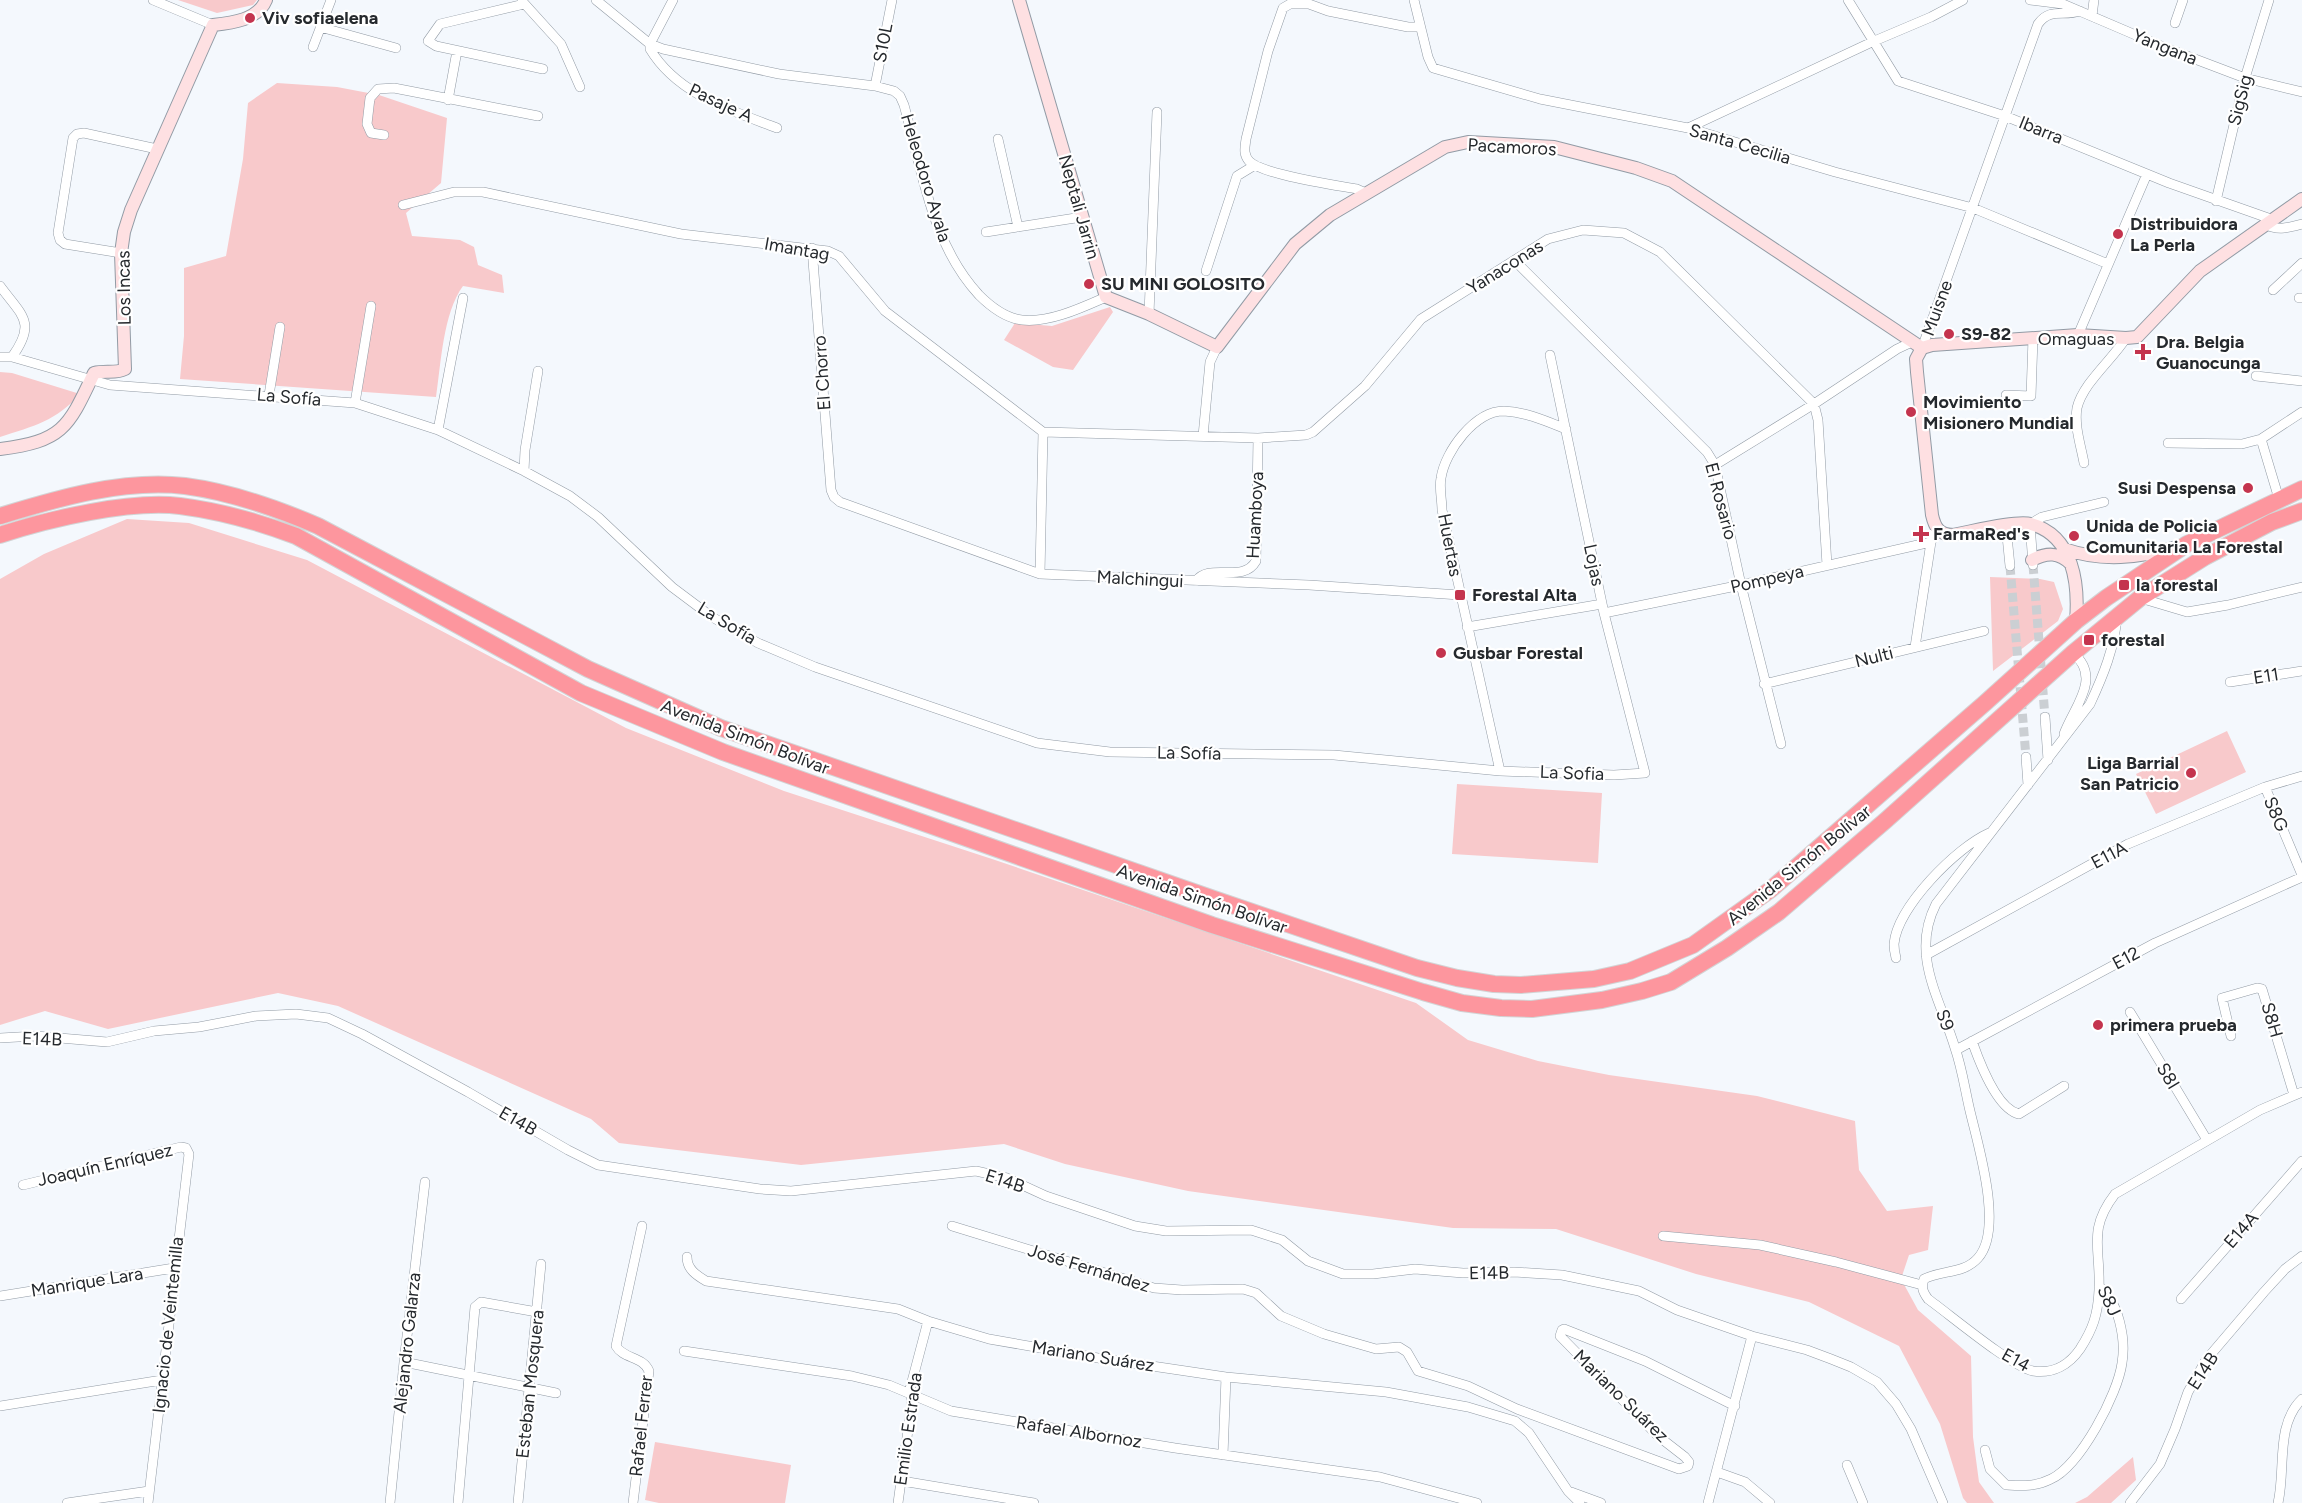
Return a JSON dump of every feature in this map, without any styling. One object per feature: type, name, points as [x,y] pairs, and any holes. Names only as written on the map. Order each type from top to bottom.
[{"type":"highway","name":"Avenida Simón Bolívar","points":[[0,516],[85,492],[135,486],[185,486],[277,509],[318,526],[588,669],[722,728],[1417,968],[1494,984],[1521,985],[1594,979],[1630,971],[1693,945],[1770,890],[1977,711],[2076,621],[2124,585],[2187,544],[2302,489]]},
{"type":"highway","name":"Avenida Simón Bolívar","points":[[0,535],[39,522],[135,506],[179,506],[263,524],[296,536],[581,693],[723,752],[1212,925],[1462,1003],[1532,1010],[1642,992],[1671,982],[1700,966],[1779,912],[1885,821],[2073,652],[2140,598],[2205,557],[2272,522],[2302,511]]},
{"type":"street","points":[[153,0],[213,25],[252,16],[264,6],[267,0]]},
{"type":"street","points":[[313,47],[331,0]]},
{"type":"street","name":"Heleodoro Ayala","points":[[596,0],[650,44],[676,54],[744,68],[875,86],[894,91],[900,96],[939,232],[950,257],[966,280],[986,302],[1003,314],[1021,320],[1042,319],[1087,306],[1106,297]]},
{"type":"street","points":[[650,44],[673,0]]},
{"type":"street","name":"S10L","points":[[875,86],[892,0]]},
{"type":"street","name":"Neptali Jarrin","points":[[1019,0],[1106,297]]},
{"type":"street","name":"Santa Cecilia","points":[[1414,0],[1428,57],[1433,68],[1540,99],[1688,128],[1835,172],[1973,208],[2108,264]]},
{"type":"street","name":"Ibarra","points":[[1848,0],[1872,42],[1899,81],[2005,116],[2267,222],[2274,229],[2285,229],[2302,224]]},
{"type":"street","points":[[1688,128],[1931,17],[1963,0]]},
{"type":"street","name":"Yangana","points":[[2030,0],[2063,4],[2166,48],[2246,78],[2302,92]]},
{"type":"street","points":[[2092,16],[2094,0]]},
{"type":"street","points":[[2175,23],[2183,0]]},
{"type":"street","name":"SigSig","points":[[2216,201],[2246,78],[2269,0]]},
{"type":"street","points":[[543,69],[436,46],[428,41],[440,24],[523,2],[561,44],[580,87]]},
{"type":"street","points":[[1366,193],[1255,165],[1248,160],[1244,152],[1246,139],[1268,51],[1283,9],[1290,4],[1309,4],[1328,11],[1408,27],[1420,27]]},
{"type":"street","name":"Muisne","points":[[1937,530],[1932,515],[1917,372],[1917,345],[1973,208],[2038,24],[2043,16],[2051,13],[2068,14],[2080,11]]},
{"type":"street","name":"Los Incas","points":[[90,381],[94,373],[120,372],[127,364],[121,253],[124,232],[157,149],[213,25]]},
{"type":"street","points":[[320,27],[396,48]]},
{"type":"street","name":"Pasaje A","points":[[650,44],[650,51],[663,66],[690,90],[729,110],[777,128]]},
{"type":"street","points":[[448,100],[457,51]]},
{"type":"street","points":[[384,135],[371,133],[367,124],[370,98],[378,89],[394,88],[538,116]]},
{"type":"street","points":[[1149,314],[1157,112]]},
{"type":"street","points":[[121,253],[65,244],[60,240],[58,233],[73,138],[77,134],[84,133],[157,149]]},
{"type":"street","points":[[998,139],[1018,227]]},
{"type":"street","name":"Pacamoros","points":[[1203,436],[1210,362],[1217,347],[1295,244],[1330,215],[1366,193],[1445,147],[1468,142],[1554,147],[1636,168],[1672,181],[1917,345]]},
{"type":"street","points":[[1206,271],[1237,176],[1255,165]]},
{"type":"street","points":[[2078,335],[2146,174]]},
{"type":"street","name":"Imantag","points":[[403,205],[454,192],[483,192],[681,234],[812,248],[839,256],[885,311],[1042,432]]},
{"type":"street","points":[[2126,338],[2138,337],[2200,271],[2302,199]]},
{"type":"street","points":[[986,232],[1082,217]]},
{"type":"street","name":"Yanaconas","points":[[1203,436],[1258,438],[1296,436],[1313,432],[1365,386],[1421,318],[1548,239],[1583,230],[1624,233],[1660,252],[1814,404]]},
{"type":"street","name":"El Chorro","points":[[812,248],[831,490],[834,497]]},
{"type":"street","name":"El Rosario","points":[[1515,261],[1707,452],[1715,465],[1764,684],[1781,744]]},
{"type":"street","points":[[2273,290],[2302,263]]},
{"type":"street","points":[[0,286],[26,320],[25,336],[12,357]]},
{"type":"street","points":[[1106,297],[1149,314],[1217,347]]},
{"type":"street","points":[[438,430],[463,298]]},
{"type":"street","points":[[355,403],[371,306]]},
{"type":"street","points":[[269,395],[280,327]]},
{"type":"street","name":"Omaguas","points":[[1715,465],[1897,349],[1917,345],[2078,335],[2126,338],[2115,355],[2094,377],[2078,408],[2077,431],[2084,463]]},
{"type":"street","points":[[2006,395],[2031,396],[2033,339]]},
{"type":"street","name":"Lojas","points":[[1550,355],[1603,608],[1645,773]]},
{"type":"street","name":"La Sofía","points":[[0,357],[12,357],[110,385],[355,403],[438,430],[570,496],[598,517],[672,588],[711,617],[758,643],[815,667],[1037,743],[1110,752],[1334,755],[1500,771]]},
{"type":"street","points":[[524,471],[525,450],[538,371]]},
{"type":"street","points":[[2256,376],[2302,381]]},
{"type":"street","points":[[0,449],[28,445],[54,436],[70,422],[90,381]]},
{"type":"street","points":[[1814,404],[1818,420],[1827,565]]},
{"type":"street","name":"Huertas","points":[[1500,771],[1442,510],[1441,477],[1453,446],[1474,423],[1489,414],[1503,411],[1536,417],[1566,429]]},
{"type":"street","points":[[2168,443],[2242,444],[2261,439],[2302,412]]},
{"type":"street","points":[[1040,574],[1042,432],[1203,436]]},
{"type":"street","name":"Huamboya","points":[[1196,582],[1206,573],[1245,572],[1252,568],[1256,561],[1258,438]]},
{"type":"street","points":[[2261,439],[2279,499]]},
{"type":"street","name":"Malchingui","points":[[834,497],[840,502],[1040,574],[1309,585],[1460,595]]},
{"type":"street","points":[[1915,647],[1931,542],[1937,530],[1952,535],[2030,524],[2042,516],[2104,502]]},
{"type":"street","points":[[2030,524],[2053,537],[2064,549],[2077,585],[2076,621]]},
{"type":"street","points":[[2030,524],[2033,563]]},
{"type":"street","points":[[2006,526],[2010,566]]},
{"type":"street","name":"Pompeya","points":[[1467,627],[1603,608],[1741,585],[1931,542]]},
{"type":"street","points":[[2064,549],[2097,558],[2122,558],[2187,544]]},
{"type":"street","points":[[2033,563],[2045,554],[2052,554],[2066,558],[2071,564]]},
{"type":"street","points":[[2140,598],[2187,612],[2228,605],[2302,587]]},
{"type":"street","name":"S9","points":[[1922,1285],[1924,1279],[1966,1268],[1978,1258],[1986,1245],[1989,1220],[1987,1185],[1956,1050],[1930,976],[1925,933],[1936,904],[2090,704],[2102,679],[2116,631],[2117,616]]},
{"type":"street","name":"Nulti","points":[[1764,684],[1984,630]]},
{"type":"street","name":"S9","points":[[2062,742],[2068,724],[2080,705],[2086,680],[2084,666],[2073,652]]},
{"type":"street","name":"E11","points":[[2229,682],[2302,671]]},
{"type":"street","points":[[2045,717],[2048,760]]},
{"type":"street","points":[[2026,757],[2028,785]]},
{"type":"street","name":"La Sofia","points":[[1500,771],[1614,775],[1645,773]]},
{"type":"street","name":"E11A","points":[[1926,955],[2128,844],[2265,787],[2302,776]]},
{"type":"street","name":"S8G","points":[[2265,787],[2302,876]]},
{"type":"street","points":[[1896,958],[1894,944],[1900,926],[1911,905],[1928,882],[1970,843],[1992,832]]},
{"type":"street","name":"E12","points":[[1956,1050],[2155,943],[2302,876]]},
{"type":"street","name":"S8H","points":[[2231,1036],[2222,998],[2262,988],[2298,1094]]},
{"type":"street","name":"S8I","points":[[2130,1012],[2207,1140]]},
{"type":"street","name":"E14B","points":[[0,1038],[36,1036],[107,1042],[256,1016],[296,1014],[328,1018],[362,1034],[598,1165],[760,1189],[791,1191],[976,1171],[1007,1178],[1046,1196],[1135,1226],[1166,1232],[1251,1230],[1282,1240],[1308,1261],[1343,1274],[1372,1274],[1415,1269],[1463,1273],[1514,1272],[1562,1275],[1639,1290],[1677,1310],[1752,1336],[1807,1350],[1851,1367],[1876,1382],[1896,1404],[1911,1429],[1943,1503]]},
{"type":"street","points":[[1972,1041],[1990,1082],[2003,1103],[2016,1114],[2064,1086]]},
{"type":"street","name":"S8J","points":[[1985,1450],[1990,1468],[2006,1485],[2030,1487],[2053,1479],[2073,1461],[2095,1431],[2112,1397],[2122,1363],[2121,1329],[2116,1312],[2108,1293],[2099,1286],[2097,1231],[2103,1209],[2115,1194],[2260,1110],[2298,1094]]},
{"type":"street","name":"Joaquín Enríquez","points":[[23,1185],[181,1147],[186,1148]]},
{"type":"street","name":"Ignacio de Veintemilla","points":[[148,1503],[189,1154],[186,1148]]},
{"type":"street","name":"E14A","points":[[2181,1299],[2302,1161]]},
{"type":"street","name":"Alejandro Galarza","points":[[390,1503],[425,1182]]},
{"type":"street","name":"Rafael Ferrer","points":[[633,1503],[649,1371],[645,1364],[619,1351],[616,1346],[642,1226]]},
{"type":"street","name":"José Fernández","points":[[952,1227],[1154,1288],[1243,1289],[1256,1293],[1281,1316],[1300,1325],[1376,1349],[1399,1347],[1407,1352],[1418,1371],[1468,1386],[1517,1409]]},
{"type":"street","points":[[1663,1236],[1760,1245],[1922,1285]]},
{"type":"street","name":"E14B","points":[[2130,1503],[2160,1464],[2188,1392],[2206,1360],[2271,1284],[2302,1256]]},
{"type":"street","name":"Mariano Suárez","points":[[687,1257],[693,1274],[706,1281],[898,1309],[928,1321],[989,1339],[1226,1377],[1386,1392],[1468,1407],[1515,1421]]},
{"type":"street","name":"Esteban Mosquera","points":[[518,1503],[541,1264]]},
{"type":"street","name":"Manrique Lara","points":[[0,1296],[174,1268]]},
{"type":"street","name":"E14","points":[[1922,1285],[1923,1292],[1928,1299],[2012,1361],[2032,1371],[2055,1371],[2074,1358],[2087,1337],[2098,1312],[2099,1286]]},
{"type":"street","points":[[458,1503],[468,1374],[477,1304],[481,1302],[537,1312]]},
{"type":"street","name":"Emilio Estrada","points":[[898,1503],[910,1389],[928,1321]]},
{"type":"street","name":"Mariano Suárez","points":[[1517,1409],[1680,1469],[1688,1466],[1689,1462],[1678,1450],[1658,1436],[1562,1338],[1560,1332],[1564,1329],[1645,1360],[1735,1406]]},
{"type":"street","points":[[1708,1503],[1752,1336]]},
{"type":"street","name":"Rafael Albornoz","points":[[684,1351],[852,1376],[889,1385],[951,1412],[1380,1477],[1477,1503]]},
{"type":"street","points":[[404,1362],[556,1393]]},
{"type":"street","points":[[1223,1455],[1226,1377]]},
{"type":"street","points":[[0,1404],[162,1380]]},
{"type":"street","points":[[2278,1503],[2289,1414],[2302,1399]]},
{"type":"street","points":[[1517,1409],[1515,1421],[1529,1433],[1568,1491],[1580,1503]]},
{"type":"street","points":[[1847,1465],[1863,1503]]},
{"type":"street","points":[[1717,1472],[1745,1482],[1770,1503]]},
{"type":"street","points":[[902,1481],[1034,1503]]},
{"type":"street","points":[[67,1503],[149,1491]]},
{"type":"street","points":[[1568,1491],[1601,1503]]},
{"type":"shaded area","points":[[178,0],[257,0],[253,5],[217,13]]},
{"type":"shaded area","points":[[277,83],[337,87],[379,95],[447,118],[441,183],[406,213],[412,236],[460,240],[474,247],[478,265],[502,275],[504,293],[463,286],[456,297],[447,324],[436,397],[180,379],[184,336],[184,268],[226,256],[243,159],[248,103]]},
{"type":"shaded area","points":[[1110,307],[1113,312],[1073,370],[1053,367],[1004,340],[1015,323],[1052,326]]},
{"type":"shaded area","points":[[0,372],[12,373],[80,394],[53,417],[0,437]]},
{"type":"shaded area","points":[[127,519],[189,523],[307,560],[626,728],[784,791],[1416,1003],[1468,1040],[1538,1061],[1609,1075],[1757,1096],[1855,1121],[1859,1170],[1887,1211],[1933,1206],[1928,1250],[1909,1255],[1901,1279],[1918,1310],[1971,1356],[1973,1437],[1979,1482],[1994,1503],[1967,1503],[1963,1498],[1940,1424],[1899,1346],[1809,1302],[1696,1274],[1556,1229],[1453,1228],[1188,1191],[1065,1164],[1004,1144],[801,1165],[619,1143],[591,1119],[338,1006],[278,993],[108,1029],[45,1011],[0,1025],[0,579],[44,554]]},
{"type":"shaded area","points":[[1990,577],[2040,579],[2054,582],[2063,609],[2058,621],[1993,671]]},
{"type":"shaded area","name":"Liga Barrial San Patricio","points":[[2227,731],[2246,772],[2156,814],[2136,774]]},
{"type":"shaded area","points":[[1457,784],[1602,793],[1598,863],[1452,854]]},
{"type":"shaded area","points":[[655,1442],[791,1465],[785,1503],[659,1503],[645,1500]]},
{"type":"shaded area","points":[[2133,1457],[2136,1480],[2111,1503],[2075,1503],[2087,1497]]},
{"type":"tunnel","points":[[2033,565],[2045,717]]},
{"type":"tunnel","points":[[2010,566],[2026,757]]},
{"type":"place","name":"Viv sofiaelena","points":[[250,18]]},
{"type":"place","name":"Distribuidora La Perla","points":[[2118,234]]},
{"type":"place","name":"SU MINI GOLOSITO","points":[[1089,284]]},
{"type":"place","name":"S9-82","points":[[1949,334]]},
{"type":"place","name":"Dra. Belgia Guanocunga","points":[[2143,352]]},
{"type":"place","name":"Movimiento Misionero Mundial","points":[[1911,412]]},
{"type":"place","name":"Susi Despensa","points":[[2248,488]]},
{"type":"place","name":"FarmaRed's","points":[[1921,534]]},
{"type":"place","name":"Unida de Policia Comunitaria La Forestal","points":[[2074,536]]},
{"type":"place","name":"la forestal","points":[[2124,585]]},
{"type":"place","name":"Forestal Alta","points":[[1460,595]]},
{"type":"place","name":"forestal","points":[[2089,640]]},
{"type":"place","name":"Gusbar Forestal","points":[[1441,653]]},
{"type":"place","name":"Liga Barrial San Patricio","points":[[2191,773]]},
{"type":"place","name":"primera prueba","points":[[2098,1025]]}]
